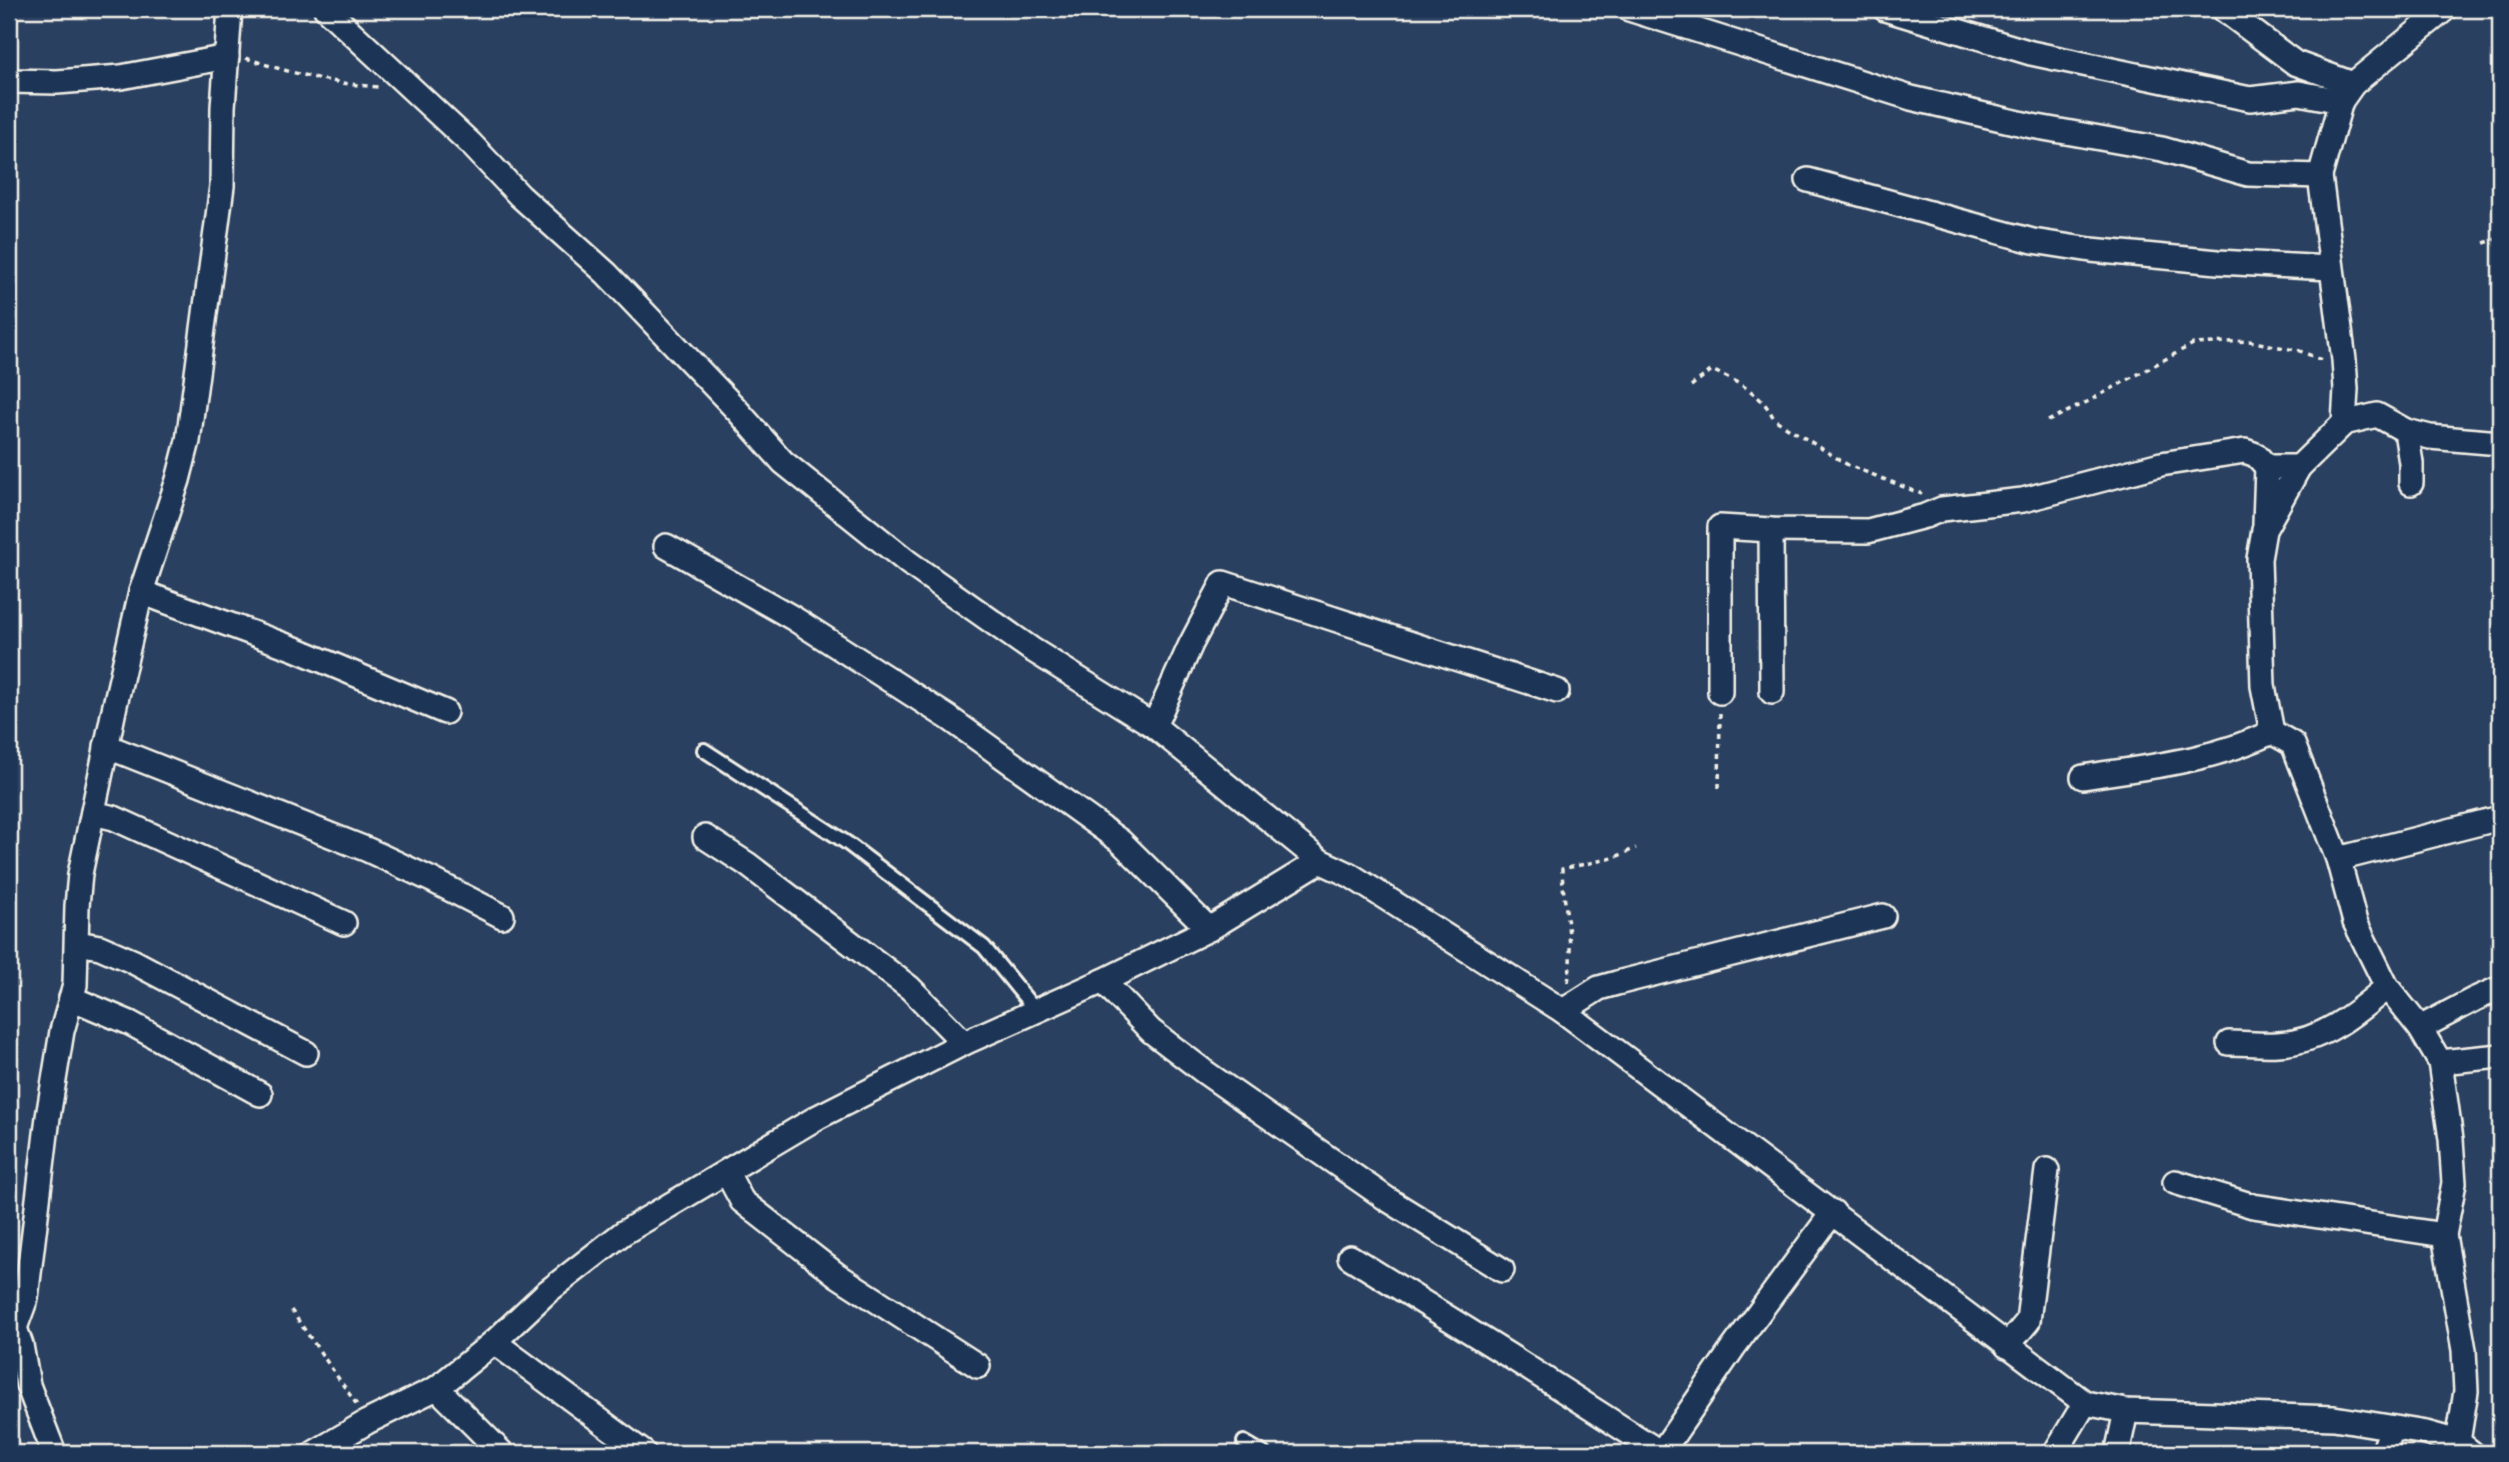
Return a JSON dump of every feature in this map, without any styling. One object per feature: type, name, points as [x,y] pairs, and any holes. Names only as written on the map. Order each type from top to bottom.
[{"type":"street","points":[[54,1453],[28,1385],[21,1345],[12,1327],[26,1298],[48,1117],[62,1031],[75,985],[80,874],[141,592],[188,441],[222,186],[230,9]]},
{"type":"street","points":[[326,9],[471,144],[520,196],[606,273],[783,462],[920,570],[1031,649],[1154,726],[1320,861],[1350,875],[1563,1011],[2085,1403],[2126,1411],[2334,1418],[2426,1433],[2465,1448],[2465,1350],[2444,1235],[2454,1183],[2440,1062],[2420,1028],[2387,987],[2355,922],[2338,859],[2293,744],[2272,732]]},
{"type":"street","points":[[1629,9],[1911,98],[2032,126],[2162,149],[2248,174],[2320,176]]},
{"type":"street","points":[[1885,9],[2031,53],[2250,99],[2300,93],[2347,93]]},
{"type":"street","points":[[2223,9],[2295,63],[2347,93]]},
{"type":"street","points":[[2344,424],[2344,360],[2320,176],[2347,93],[2445,9]]},
{"type":"street","points":[[9,81],[57,82],[121,77],[227,57]]},
{"type":"street","points":[[1808,180],[2033,241],[2091,250],[2218,262],[2330,268]]},
{"type":"street","points":[[2264,530],[2299,467],[2344,424],[2377,415],[2406,430],[2430,437],[2500,443]]},
{"type":"street","points":[[2406,430],[2411,483]]},
{"type":"street","points":[[1720,692],[1720,527],[1868,531],[1926,516],[1942,509],[2023,500],[2161,464],[2245,451],[2256,455],[2267,467],[2264,530],[2259,559],[2262,673],[2272,732]]},
{"type":"street","points":[[2267,467],[2299,467]]},
{"type":"street","points":[[1771,530],[1772,692]]},
{"type":"street","points":[[666,546],[793,618],[949,718],[1120,841],[1209,929]]},
{"type":"street","points":[[1154,726],[1191,644],[1223,583],[1557,691]]},
{"type":"street","points":[[141,592],[295,649],[445,712]]},
{"type":"street","points":[[2083,777],[2202,758],[2246,744],[2272,732]]},
{"type":"street","points":[[106,747],[368,850],[502,916]]},
{"type":"street","points":[[93,813],[114,818],[344,923]]},
{"type":"street","points":[[2338,859],[2500,818]]},
{"type":"street","points":[[705,837],[747,864],[910,988],[964,1043]]},
{"type":"street","points":[[314,1453],[367,1422],[437,1388],[494,1342],[547,1292],[623,1233],[818,1117],[964,1043],[1103,981],[1209,929],[1320,861]]},
{"type":"street","points":[[1563,1011],[1599,988],[1883,916]]},
{"type":"street","points":[[77,943],[100,947],[132,961],[306,1054]]},
{"type":"street","points":[[1103,981],[1152,1031],[1206,1073],[1387,1199],[1502,1270]]},
{"type":"street","points":[[2229,1043],[2280,1044],[2308,1039],[2330,1031],[2387,987]]},
{"type":"street","points":[[2420,1028],[2500,988]]},
{"type":"street","points":[[71,998],[130,1023],[260,1094]]},
{"type":"street","points":[[2440,1062],[2500,1056]]},
{"type":"street","points":[[2007,1346],[2028,1321],[2047,1170]]},
{"type":"street","points":[[727,1173],[742,1201],[837,1275],[978,1366]]},
{"type":"street","points":[[2175,1182],[2253,1206],[2444,1235]]},
{"type":"street","points":[[1350,1257],[1661,1453],[1733,1348],[1833,1212]]},
{"type":"street","points":[[494,1342],[644,1453]]},
{"type":"street","points":[[437,1388],[502,1453]]},
{"type":"street","points":[[2055,1453],[2085,1403]]},
{"type":"street","points":[[2119,1453],[2126,1411]]},
{"type":"street","points":[[2383,1453],[2392,1429]]},
{"type":"lane","points":[[704,750],[847,843],[984,947],[1036,1011]]},
{"type":"lane","points":[[1244,1442],[1263,1453]]},
{"type":"path","points":[[227,57],[245,58],[290,72],[357,85],[409,87]]},
{"type":"path","points":[[2484,243],[2500,238]]},
{"type":"path","points":[[2048,421],[2193,344],[2249,341],[2300,351],[2323,361],[2344,360]]},
{"type":"path","points":[[1691,386],[1712,370],[1750,389],[1769,407],[1774,419],[1816,446],[1848,465],[1920,492],[1942,509]]},
{"type":"path","points":[[1719,788],[1720,692]]},
{"type":"path","points":[[1563,1011],[1572,964],[1563,895],[1563,869],[1613,859],[1636,848]]},
{"type":"path","points":[[291,1310],[367,1422]]}]
